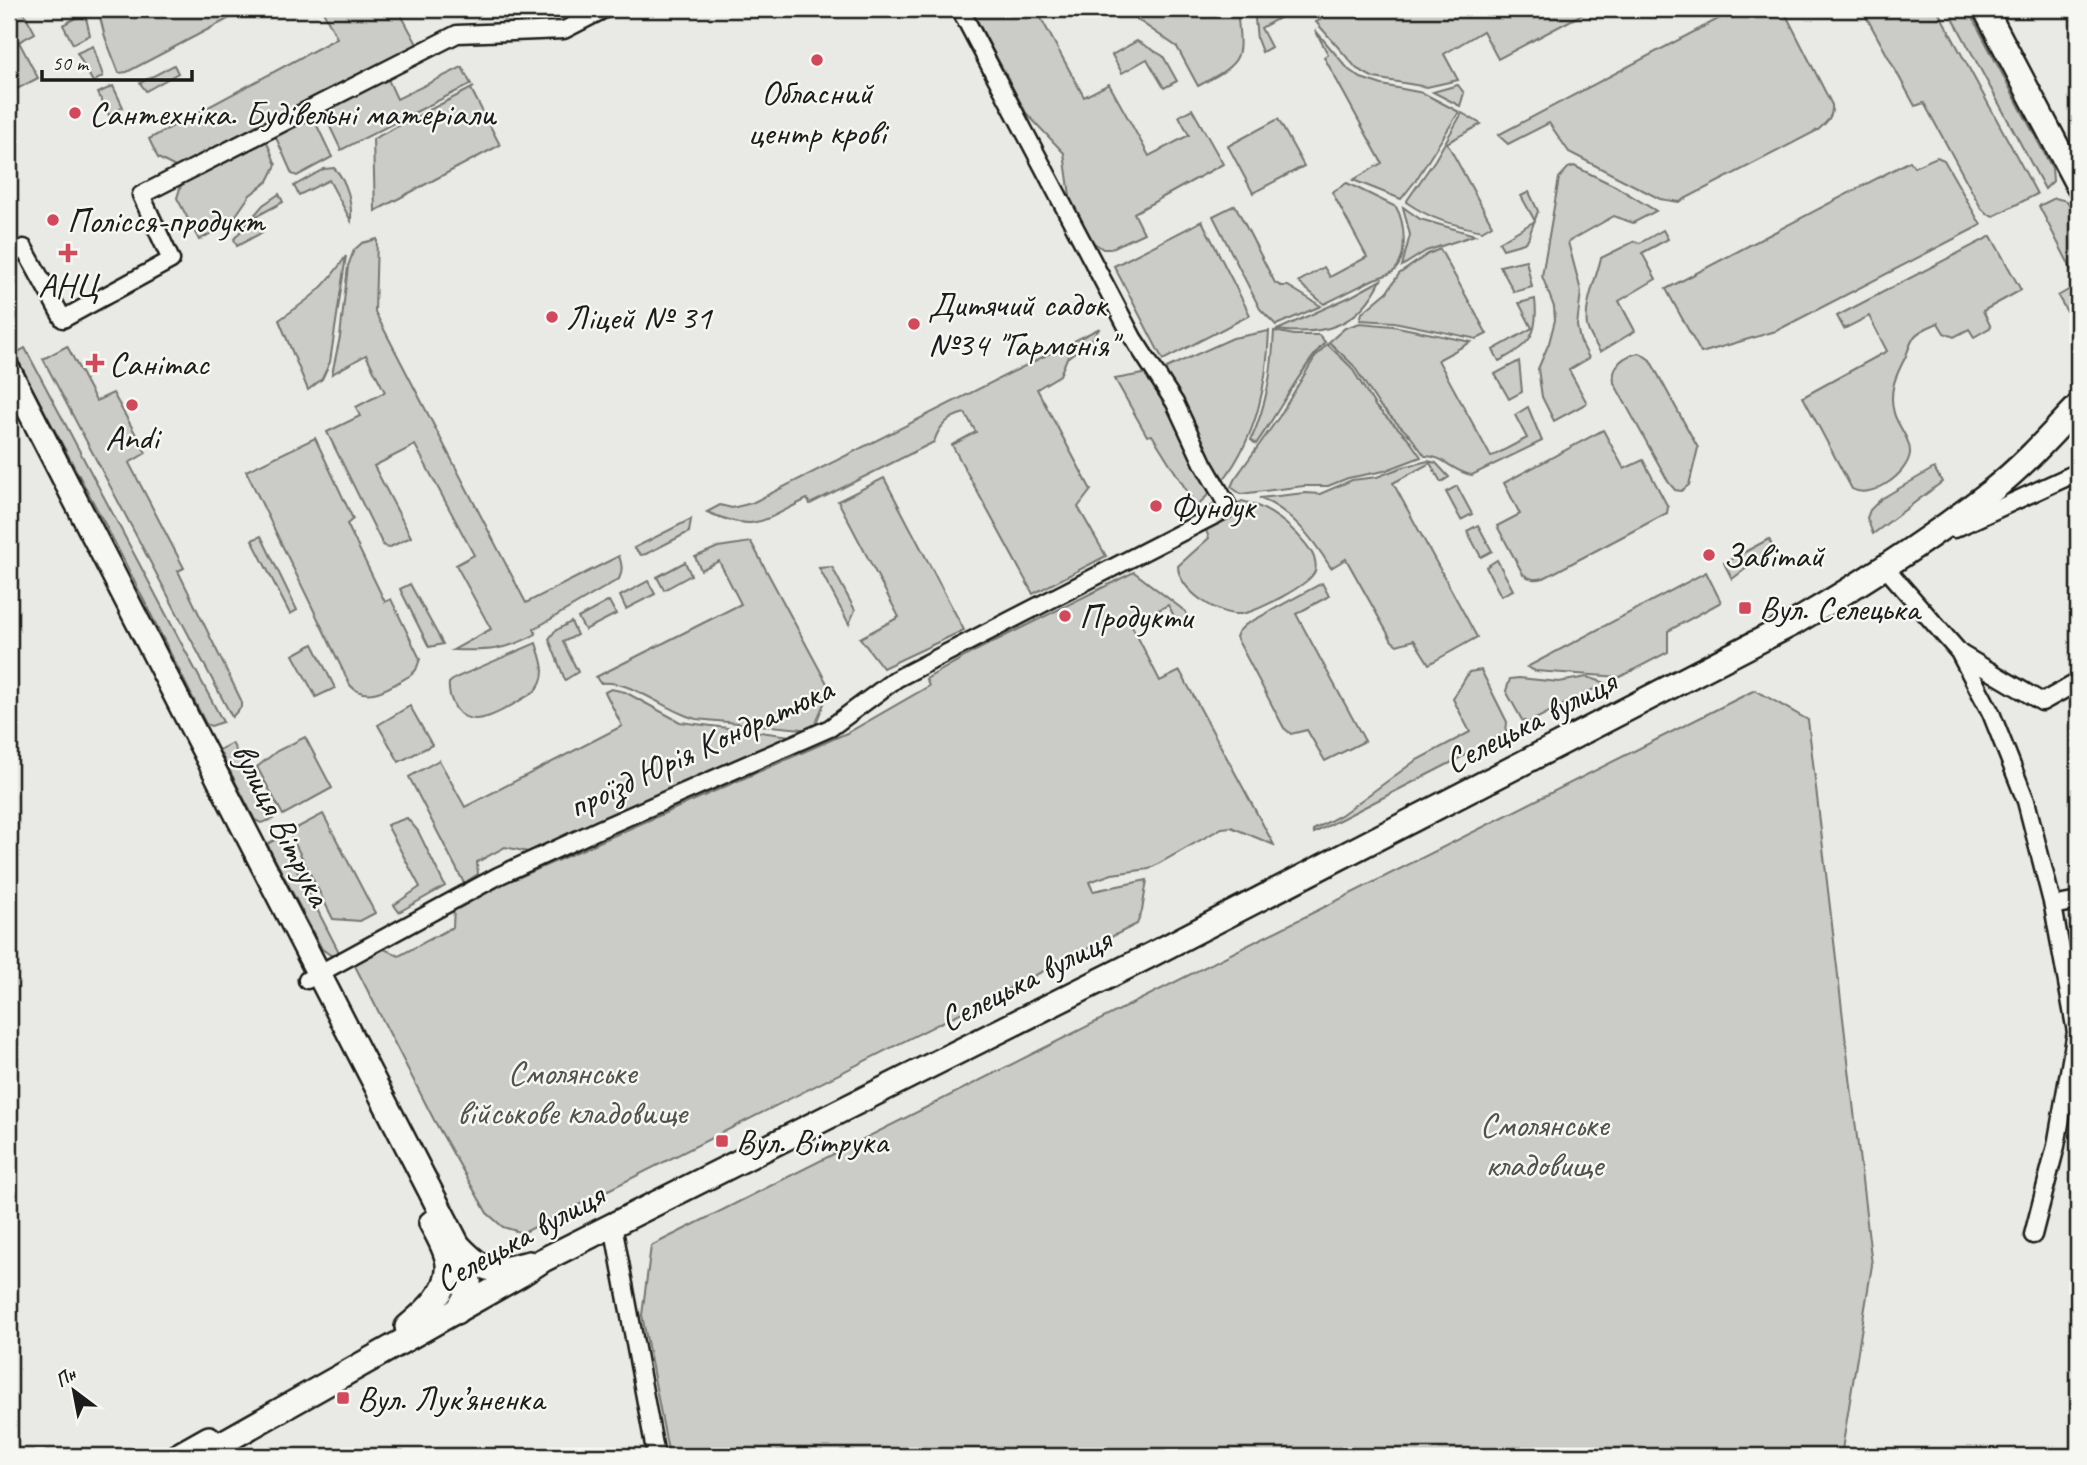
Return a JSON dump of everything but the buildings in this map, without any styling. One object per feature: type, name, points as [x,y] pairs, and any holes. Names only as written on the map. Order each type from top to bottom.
[{"type":"main road","points":[[1985,9],[2078,186]]},
{"type":"main road","name":"вулиця Вітрука","points":[[9,370],[453,1253],[465,1295]]},
{"type":"main road","name":"вулиця Вітрука","points":[[9,404],[313,976]]},
{"type":"main road","name":"Селецька вулиця","points":[[198,1456],[465,1295],[613,1225],[1135,963],[1794,623],[1884,566],[1991,491],[2034,453],[2078,406]]},
{"type":"main road","points":[[453,1253],[488,1269],[530,1266]]},
{"type":"main road","name":"Селецька вулиця","points":[[404,1329],[428,1310],[447,1275],[453,1253]]},
{"type":"main road","name":"Селецька вулиця","points":[[177,1456],[465,1295],[530,1266]]},
{"type":"street","points":[[9,256],[24,248],[63,319],[171,260],[141,195],[457,34],[564,30],[605,9]]},
{"type":"street","name":"проїзд Юрія Кондратюка","points":[[313,976],[498,876],[830,728],[896,679],[1230,508],[1203,463],[1175,403],[1133,338],[960,9]]},
{"type":"street","name":"Селецька вулиця","points":[[1884,566],[1934,538],[2078,472]]},
{"type":"street","points":[[1884,566],[1959,652],[1991,713],[2026,801],[2053,906],[2076,1032],[2056,1146],[2033,1234]]},
{"type":"street","points":[[1959,652],[2042,702],[2078,682]]},
{"type":"street","points":[[2053,906],[2078,901]]},
{"type":"street","points":[[613,1225],[656,1456]]},
{"type":"green space","points":[[9,9],[22,9],[35,33],[19,42],[38,78],[9,93]]},
{"type":"green space","points":[[73,9],[84,9],[90,35],[73,44],[63,25],[77,17]]},
{"type":"green space","points":[[98,9],[247,9],[127,72],[119,73]]},
{"type":"green space","points":[[322,9],[398,9],[418,46],[177,168],[158,158],[149,139],[337,38]]},
{"type":"green space","points":[[497,9],[543,9],[551,23],[507,25]]},
{"type":"green space","points":[[971,9],[1036,9],[1084,97],[1109,84],[1149,156],[1189,135],[1179,116],[1192,109],[1223,164],[1134,213],[1144,233],[1110,249],[1103,249],[1091,241],[1071,203],[1064,153],[1026,113]]},
{"type":"green space","points":[[1122,9],[1237,9],[1240,39],[1237,57],[1225,71],[1198,86],[1177,47]]},
{"type":"green space","points":[[1254,9],[1295,9],[1261,28],[1271,47],[1262,52],[1257,39]]},
{"type":"green space","points":[[1341,9],[1592,9],[1498,59],[1483,31],[1444,54],[1458,80],[1427,87],[1374,78],[1357,69],[1316,22]]},
{"type":"green space","points":[[1737,9],[1783,9],[1832,105],[1829,119],[1818,130],[1679,202],[1660,199],[1569,152],[1549,123],[1508,144],[1498,135]]},
{"type":"green space","points":[[1862,9],[1937,9],[2037,194],[1994,216],[1981,208],[1924,103],[1915,106]]},
{"type":"green space","points":[[1948,9],[1968,9],[2052,168],[2053,181],[2045,189]]},
{"type":"green space","points":[[1315,30],[1349,70],[1361,78],[1423,93],[1459,112],[1401,199],[1353,180],[1382,163],[1324,57],[1328,54]]},
{"type":"green space","points":[[1137,41],[1163,56],[1177,81],[1164,88],[1147,59],[1122,73],[1112,55]]},
{"type":"green space","points":[[93,46],[103,76],[93,82],[77,53]]},
{"type":"green space","points":[[174,65],[178,73],[146,91],[140,83]]},
{"type":"green space","points":[[462,67],[471,84],[341,150],[322,110],[387,77],[397,99]]},
{"type":"green space","points":[[1458,85],[1464,93],[1460,106],[1433,92]]},
{"type":"green space","points":[[113,86],[123,107],[109,115],[98,93]]},
{"type":"green space","points":[[474,87],[471,89],[500,145],[375,211],[373,139]]},
{"type":"green space","points":[[1462,113],[1481,124],[1447,143],[1492,225],[1482,231],[1442,221],[1406,202],[1435,160]]},
{"type":"green space","points":[[312,115],[332,157],[297,176],[292,174],[274,133]]},
{"type":"green space","points":[[1278,119],[1304,166],[1253,193],[1228,146]]},
{"type":"green space","points":[[265,137],[276,165],[268,181],[250,195],[232,221],[199,240],[177,198],[183,179]]},
{"type":"green space","points":[[1937,157],[1944,160],[1981,225],[1776,331],[1701,353],[1666,289],[1910,161],[1914,167]]},
{"type":"green space","points":[[1574,166],[1615,186],[1656,211],[1633,223],[1614,216],[1568,242],[1581,291],[1577,326],[1580,340],[1589,358],[1569,370],[1587,403],[1554,421],[1542,397],[1538,369],[1555,320],[1554,307],[1542,276],[1559,178],[1568,168]]},
{"type":"green space","points":[[334,168],[348,193],[351,221],[329,180],[299,195],[294,186],[324,169]]},
{"type":"green space","points":[[1347,183],[1396,207],[1403,230],[1402,256],[1393,272],[1324,304],[1298,282],[1324,267],[1330,277],[1367,257],[1332,192]]},
{"type":"green space","points":[[1529,192],[1538,211],[1535,220],[1521,196]]},
{"type":"green space","points":[[279,194],[283,202],[255,217],[263,232],[237,246],[234,239],[263,205]]},
{"type":"green space","points":[[2055,198],[2067,201],[2078,218],[2078,282],[2039,206]]},
{"type":"green space","points":[[1235,205],[1275,283],[1288,286],[1321,306],[1276,325],[1260,309],[1213,216]]},
{"type":"green space","points":[[1403,207],[1420,219],[1475,235],[1426,251],[1402,266],[1410,235]]},
{"type":"green space","points":[[1202,221],[1250,315],[1163,360],[1114,266]]},
{"type":"green space","points":[[1534,221],[1524,243],[1503,249],[1499,242]]},
{"type":"green space","points":[[1663,230],[1668,239],[1642,253],[1656,279],[1619,301],[1635,331],[1600,352],[1588,329],[1587,318],[1601,258],[1635,241],[1640,243]]},
{"type":"green space","points":[[1991,236],[2021,290],[1983,311],[1991,327],[1974,337],[1969,329],[1954,337],[1944,333],[1938,323],[1915,336],[1896,377],[1892,397],[1896,418],[1910,448],[1908,461],[1896,477],[1878,488],[1869,491],[1852,489],[1803,397],[1887,351],[1869,316],[1844,329],[1837,316]]},
{"type":"green space","points":[[377,239],[375,312],[526,603],[619,556],[622,568],[619,579],[534,629],[536,634],[506,647],[453,650],[491,629],[456,565],[474,555],[415,445],[374,466],[411,537],[388,548],[383,545],[327,432],[360,416],[356,407],[385,392],[366,355],[332,374],[340,337],[348,266],[354,250],[362,243]]},
{"type":"green space","points":[[1440,249],[1487,334],[1477,339],[1394,322],[1360,320],[1362,313],[1387,292],[1399,274]]},
{"type":"green space","points":[[346,256],[330,362],[322,379],[308,390],[279,320],[316,292]]},
{"type":"green space","points":[[1526,260],[1532,287],[1514,292],[1500,266]]},
{"type":"green space","points":[[1381,280],[1362,308],[1339,324],[1310,331],[1277,330],[1352,296]]},
{"type":"green space","points":[[2072,288],[2078,301],[2078,331],[2058,296]]},
{"type":"green space","points":[[1535,299],[1534,330],[1530,337],[1518,350],[1499,361],[1493,350],[1532,328],[1519,303]]},
{"type":"green space","points":[[1360,323],[1393,326],[1471,342],[1438,360],[1491,457],[1527,438],[1515,415],[1528,407],[1542,441],[1472,475],[1437,458],[1425,456],[1410,436],[1379,405],[1353,365],[1329,342],[1345,328]]},
{"type":"green space","points":[[1100,328],[1091,340],[1067,358],[1060,375],[1037,389],[1091,490],[1078,507],[1106,556],[1033,594],[952,445],[976,432],[965,413],[945,423],[934,442],[810,504],[807,499],[769,518],[748,523],[707,512],[720,505],[732,508],[752,503]]},
{"type":"green space","points":[[1269,331],[1266,371],[1258,409],[1245,445],[1224,479],[1207,459],[1166,368],[1233,338]]},
{"type":"green space","points":[[1274,331],[1294,335],[1319,335],[1325,342],[1306,366],[1256,444],[1251,440],[1268,387]]},
{"type":"green space","points":[[1327,344],[1351,367],[1376,407],[1407,437],[1421,457],[1384,471],[1348,478],[1328,486],[1304,486],[1241,494],[1231,487],[1234,480],[1279,417],[1315,357]]},
{"type":"green space","points":[[67,346],[96,401],[113,393],[146,453],[129,463],[184,568],[178,571],[241,700],[241,707],[232,717],[43,359]]},
{"type":"green space","points":[[25,348],[223,722],[211,726],[206,724],[115,543],[14,354]]},
{"type":"green space","points":[[1640,353],[1650,360],[1698,448],[1689,485],[1681,491],[1675,490],[1669,483],[1614,383],[1615,371],[1620,362]]},
{"type":"green space","points":[[1519,361],[1522,392],[1509,399],[1495,374]]},
{"type":"green space","points":[[1148,373],[1170,406],[1214,488],[1197,507],[1152,435],[1147,436],[1115,379]]},
{"type":"green space","points":[[1603,430],[1624,469],[1643,460],[1668,507],[1667,513],[1544,578],[1528,577],[1523,574],[1497,526],[1520,514],[1504,483]]},
{"type":"green space","points":[[315,438],[353,519],[347,524],[385,602],[391,599],[420,659],[411,675],[388,688],[372,693],[357,691],[350,685],[246,471]]},
{"type":"green space","points":[[1428,461],[1436,463],[1449,477],[1441,482],[1430,463],[1393,483],[1477,637],[1429,664],[1414,640],[1397,645],[1392,641],[1346,559],[1331,568],[1317,547],[1291,518],[1271,503],[1259,498],[1320,494],[1352,480],[1377,477]]},
{"type":"green space","points":[[1934,468],[1942,482],[1873,534],[1867,518],[1870,510],[1881,499]]},
{"type":"green space","points":[[884,478],[964,630],[883,668],[860,638],[899,617],[838,501]]},
{"type":"green space","points":[[1457,486],[1472,514],[1461,520],[1446,492]]},
{"type":"green space","points":[[1242,501],[1265,510],[1291,528],[1310,551],[1316,566],[1311,577],[1293,590],[1270,603],[1241,614],[1221,611],[1201,600],[1185,584],[1178,566],[1209,538],[1203,523]]},
{"type":"green space","points":[[691,519],[689,532],[646,554],[641,555],[634,548]]},
{"type":"green space","points":[[1478,525],[1492,551],[1481,557],[1467,531]]},
{"type":"green space","points":[[261,536],[297,610],[290,614],[252,540]]},
{"type":"green space","points":[[1769,539],[1772,546],[1768,552],[1732,579],[1724,563]]},
{"type":"green space","points":[[751,542],[830,689],[813,730],[696,719],[624,686],[600,683],[596,677],[741,604],[719,561],[701,570],[695,557],[718,547]]},
{"type":"green space","points":[[1497,560],[1513,590],[1501,596],[1486,567]]},
{"type":"green space","points":[[685,562],[691,575],[664,590],[657,577]]},
{"type":"green space","points":[[832,567],[855,610],[849,624],[819,568]]},
{"type":"green space","name":"Смолянське військове кладовище","points":[[1134,572],[1186,612],[1186,619],[1178,623],[1168,605],[1131,624],[1160,681],[1180,671],[1274,845],[1231,827],[1222,828],[1149,869],[1112,874],[1089,882],[1093,891],[1147,880],[1137,924],[523,1233],[503,1227],[487,1213],[434,1120],[352,960],[380,947],[399,956],[453,927],[454,907],[493,885],[520,877],[849,732],[929,686],[926,679],[975,651]]},
{"type":"green space","points":[[1706,572],[1721,602],[1668,631],[1668,652],[1620,677],[1535,671],[1527,667]]},
{"type":"green space","points":[[648,581],[655,594],[626,609],[620,596]]},
{"type":"green space","points":[[1322,583],[1329,596],[1296,614],[1365,741],[1325,761],[1307,730],[1291,734],[1284,728],[1236,637],[1245,625]]},
{"type":"green space","points":[[410,584],[443,644],[429,647],[400,589]]},
{"type":"green space","points":[[609,601],[616,614],[585,630],[578,618]]},
{"type":"green space","points":[[571,622],[577,635],[563,642],[578,672],[565,680],[549,639],[555,631]]},
{"type":"green space","points":[[536,643],[543,674],[534,692],[483,718],[464,716],[456,709],[449,686],[455,678]]},
{"type":"green space","points":[[313,644],[335,688],[316,697],[293,655]]},
{"type":"green space","points":[[1481,670],[1507,722],[1506,732],[1314,833],[1313,830],[1341,815],[1415,761],[1470,732],[1453,699],[1469,672]]},
{"type":"green space","points":[[1587,677],[1606,683],[1528,723],[1522,720],[1506,691],[1510,679],[1559,682]]},
{"type":"green space","points":[[611,689],[625,692],[680,722],[791,736],[528,852],[505,847],[477,862],[478,874],[464,883],[409,777],[439,760],[465,807],[622,726],[605,692]]},
{"type":"green space","name":"Смолянське кладовище","points":[[1755,690],[1808,720],[1872,1265],[1841,1456],[669,1456],[642,1315],[651,1246]]},
{"type":"green space","points":[[410,706],[432,745],[399,762],[378,725]]},
{"type":"green space","points":[[305,737],[332,788],[283,815],[257,767],[277,751]]},
{"type":"green space","points":[[232,743],[273,819],[261,823],[255,820],[219,750]]},
{"type":"green space","points":[[323,814],[375,913],[360,921],[333,919],[289,832]]},
{"type":"green space","points":[[407,818],[418,831],[445,886],[399,912],[394,905],[420,887],[387,825]]},
{"type":"green space","points":[[280,837],[341,956],[332,956],[322,949],[267,844]]},
{"type":"place","name":"Обласний центр крові","points":[[817,60]]},
{"type":"place","name":"Сантехніка. Будівельні матеріали","points":[[75,113]]},
{"type":"place","name":"Полісся-продукт","points":[[53,220]]},
{"type":"place","name":"АНЦ","points":[[68,253]]},
{"type":"place","name":"Ліцей № 31","points":[[552,317]]},
{"type":"place","name":"Дитячий садок №34 \"Гармонія\"","points":[[914,324]]},
{"type":"place","name":"Санітас","points":[[95,363]]},
{"type":"place","name":"Andi","points":[[132,405]]},
{"type":"place","name":"Фундук","points":[[1156,506]]},
{"type":"place","name":"Завітай","points":[[1709,555]]},
{"type":"place","name":"Вул. Селецька","points":[[1745,608]]},
{"type":"place","name":"Продукти","points":[[1065,616]]},
{"type":"place","name":"Вул. Вітрука","points":[[722,1141]]},
{"type":"place","name":"Вул. Лук’яненка","points":[[343,1398]]}]
